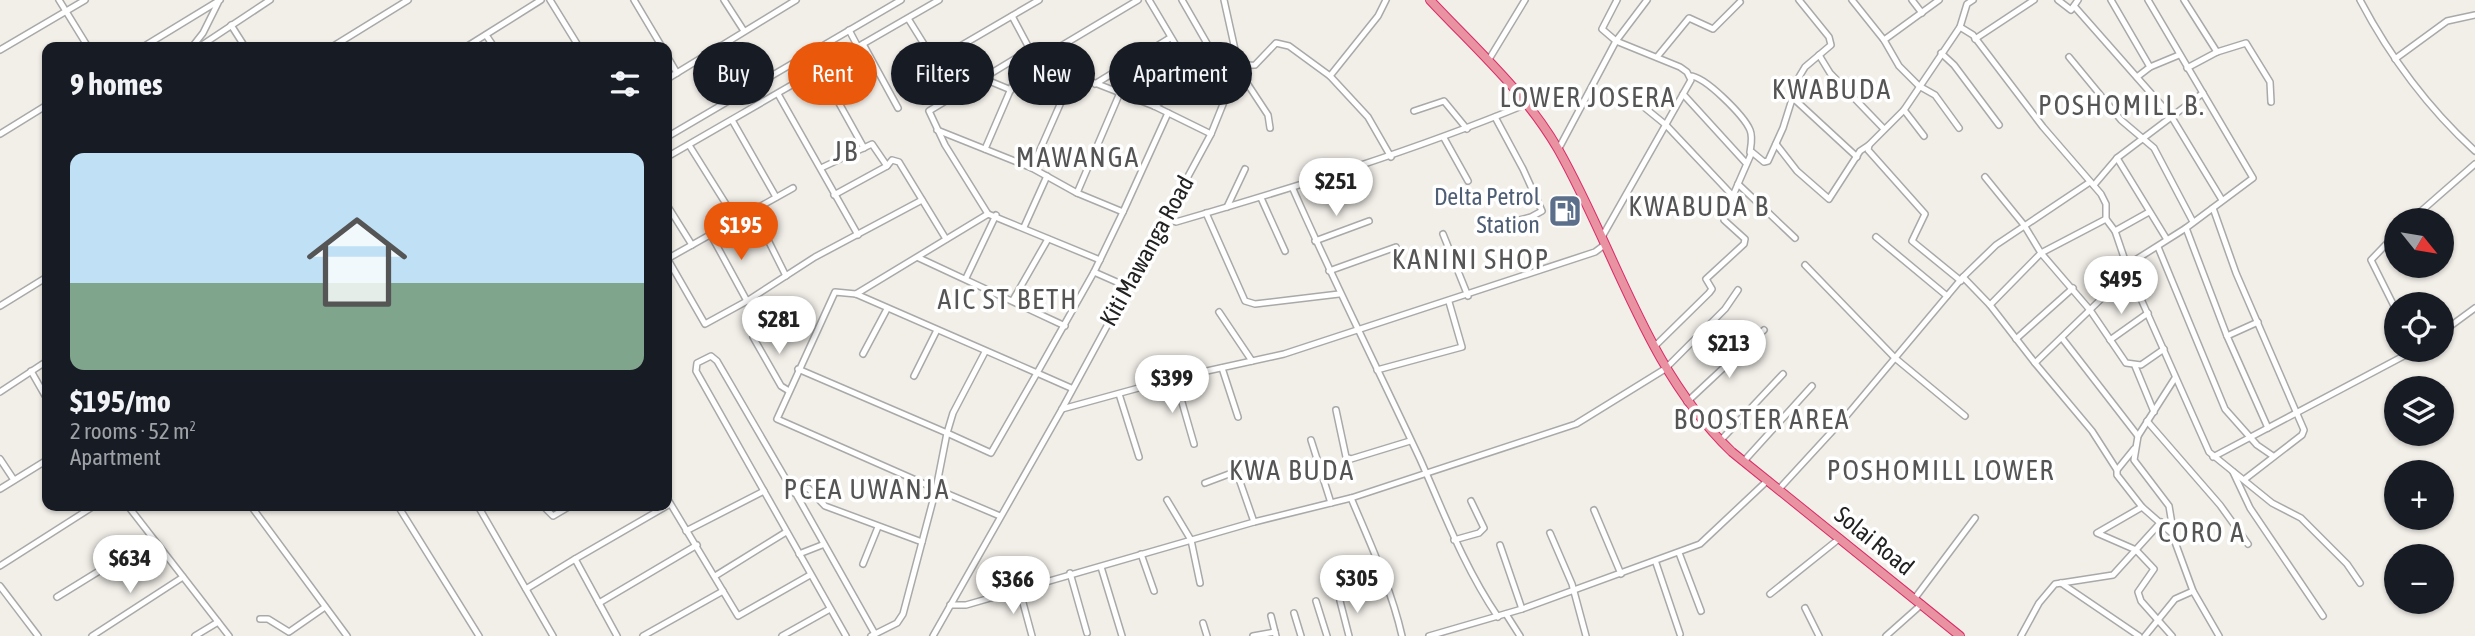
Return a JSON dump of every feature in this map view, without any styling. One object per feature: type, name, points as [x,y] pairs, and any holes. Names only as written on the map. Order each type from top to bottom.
[{"type":"highway","name":"Solai Road","points":[[1430,0],[1529,103],[1558,150],[1601,243],[1665,369],[1687,402],[1720,441],[1960,636]]},
{"type":"street","points":[[59,0],[85,42]]},
{"type":"street","points":[[0,41],[2,49],[85,0]]},
{"type":"street","points":[[206,42],[270,0]]},
{"type":"street","points":[[340,42],[408,0]]},
{"type":"street","points":[[474,42],[541,0]]},
{"type":"street","points":[[550,0],[576,42]]},
{"type":"street","points":[[634,0],[659,42]]},
{"type":"street","points":[[724,0],[744,31]]},
{"type":"street","points":[[672,76],[796,0]]},
{"type":"street","points":[[672,134],[901,0]]},
{"type":"street","points":[[866,42],[909,20],[939,0]]},
{"type":"street","points":[[967,42],[1039,0]]},
{"type":"street","points":[[1068,42],[1138,0]]},
{"type":"street","points":[[1149,0],[1173,42]]},
{"type":"street","points":[[1182,0],[1206,42]]},
{"type":"street","points":[[1224,0],[1231,42]]},
{"type":"street","points":[[1330,76],[1378,16],[1386,0]]},
{"type":"street","points":[[1488,61],[1525,0]]},
{"type":"street","points":[[1617,0],[1601,26],[1616,41],[1680,67],[1690,76],[1695,76],[1720,95],[1752,134],[1750,152],[1724,220],[1745,239],[1745,244],[1706,279],[1712,289],[1709,293],[1654,347]]},
{"type":"street","points":[[1558,150],[1616,41],[1647,0]]},
{"type":"street","points":[[1750,152],[1765,163],[1776,144],[1805,67],[1831,45],[1829,37],[1799,0]]},
{"type":"street","points":[[1852,0],[1884,40],[1899,66],[1919,86],[1935,95],[1959,128]]},
{"type":"street","points":[[1912,0],[1922,13]]},
{"type":"street","points":[[1884,40],[1939,0]]},
{"type":"street","points":[[1975,39],[2034,0]]},
{"type":"street","points":[[2059,0],[2068,10],[2076,3],[2171,116],[2222,200]]},
{"type":"street","points":[[2111,0],[2150,66]]},
{"type":"street","points":[[2129,264],[2158,247],[2166,238],[2186,228],[2192,220],[2253,178],[2148,0]]},
{"type":"street","points":[[2184,0],[2217,52]]},
{"type":"street","points":[[2360,0],[2395,59],[2443,121],[2475,152]]},
{"type":"street","points":[[1776,144],[1797,171],[1829,199],[1857,157],[1904,110],[1960,27],[1967,1]]},
{"type":"street","points":[[151,42],[219,2]]},
{"type":"street","points":[[196,42],[219,2]]},
{"type":"street","points":[[1657,57],[1689,18],[1713,29],[1740,2]]},
{"type":"street","points":[[2395,59],[2447,20],[2475,15]]},
{"type":"street","points":[[1012,16],[1026,42]]},
{"type":"street","points":[[909,20],[922,42]]},
{"type":"street","points":[[231,24],[242,42]]},
{"type":"street","points":[[1960,27],[1975,39],[2106,204],[2106,219],[2115,231],[2129,264],[2129,272],[2213,457],[2245,479],[2272,503],[2301,518],[2347,564],[2360,583]]},
{"type":"street","points":[[849,30],[858,42]]},
{"type":"street","points":[[486,34],[491,42]]},
{"type":"street","points":[[1095,84],[1170,38]]},
{"type":"street","points":[[1252,66],[1276,43],[1289,46],[1330,76],[1368,117],[1391,157]]},
{"type":"street","points":[[2187,68],[2217,52],[2246,43],[2270,82],[2272,102]]},
{"type":"street","points":[[1941,53],[1954,65],[2000,125]]},
{"type":"street","points":[[1819,55],[1830,73],[1884,130]]},
{"type":"street","points":[[2137,77],[2150,66],[2179,55]]},
{"type":"street","points":[[2069,57],[2121,120],[2157,153],[2192,220]]},
{"type":"street","points":[[672,64],[677,72]]},
{"type":"street","points":[[877,73],[898,108]]},
{"type":"street","points":[[1062,408],[1252,361],[1358,331],[1595,252],[1683,94],[1690,76]]},
{"type":"street","points":[[1095,84],[1109,90]]},
{"type":"street","points":[[672,155],[788,88]]},
{"type":"street","points":[[1252,91],[1268,115],[1270,128]]},
{"type":"street","points":[[1779,489],[1962,279],[1996,245],[2092,183],[2118,158],[2203,93]]},
{"type":"street","points":[[778,94],[858,235]]},
{"type":"street","points":[[1683,94],[1745,162]]},
{"type":"street","points":[[985,149],[1008,97]]},
{"type":"street","points":[[1792,97],[1857,157]]},
{"type":"street","points":[[1634,99],[1666,125],[1732,195]]},
{"type":"street","points":[[1414,111],[1444,101],[1467,129]]},
{"type":"street","points":[[1164,218],[1176,222],[1293,189],[1444,138],[1529,103]]},
{"type":"street","points":[[840,105],[864,148]]},
{"type":"street","points":[[938,105],[930,110],[937,130],[988,214]]},
{"type":"street","points":[[1032,168],[1060,105]]},
{"type":"street","points":[[1077,194],[1115,105]]},
{"type":"street","points":[[1151,105],[1211,134]]},
{"type":"street","name":"Kiti Mawanga Road","points":[[933,636],[1128,287],[1211,134],[1222,105]]},
{"type":"street","points":[[0,134],[42,108]]},
{"type":"street","points":[[1904,110],[1924,136]]},
{"type":"street","points":[[798,369],[994,452],[1094,272],[1168,113]]},
{"type":"street","points":[[1491,227],[1531,217],[1542,211],[1524,169],[1494,117]]},
{"type":"street","points":[[732,120],[776,197]]},
{"type":"street","points":[[937,130],[1032,168],[1077,194],[1123,212]]},
{"type":"street","points":[[1444,138],[1468,181]]},
{"type":"street","points":[[821,168],[873,144],[887,166]]},
{"type":"street","points":[[689,145],[736,220]]},
{"type":"street","points":[[1869,145],[1869,151],[1893,181],[1925,214],[1912,241],[1962,279],[1990,305],[2092,431],[2117,470],[2119,479],[2142,507],[2175,536]]},
{"type":"street","points":[[2118,158],[2166,238]]},
{"type":"street","points":[[834,195],[887,166],[892,160],[899,162],[946,239]]},
{"type":"street","points":[[2425,208],[2475,164]]},
{"type":"street","points":[[1227,207],[1245,169]]},
{"type":"street","points":[[1024,227],[1047,176]]},
{"type":"street","points":[[1985,177],[2024,225],[2041,253],[2090,310],[2126,363],[2135,366],[2164,349]]},
{"type":"street","points":[[1738,184],[1795,238]]},
{"type":"street","points":[[672,256],[793,188]]},
{"type":"street","points":[[1293,189],[1454,540],[1497,617]]},
{"type":"street","points":[[1261,198],[1285,251]]},
{"type":"street","points":[[672,268],[703,323],[747,301],[786,276],[922,200]]},
{"type":"street","points":[[2213,208],[2304,433],[2245,479]]},
{"type":"street","points":[[753,210],[786,276]]},
{"type":"street","points":[[2115,231],[2149,212]]},
{"type":"street","points":[[672,213],[692,244]]},
{"type":"street","points":[[856,294],[988,214],[996,215],[1100,260]]},
{"type":"street","points":[[1206,214],[1245,301],[1255,304],[1339,294]]},
{"type":"street","points":[[966,278],[996,215]]},
{"type":"street","points":[[1990,305],[2041,253],[2106,219]]},
{"type":"street","points":[[1315,241],[1369,220]]},
{"type":"street","points":[[2186,228],[2227,336],[2267,428]]},
{"type":"street","points":[[1443,234],[1468,296]]},
{"type":"street","points":[[711,235],[747,301]]},
{"type":"street","points":[[1876,237],[1947,296]]},
{"type":"street","points":[[1013,300],[1048,239]]},
{"type":"street","points":[[2384,246],[2371,260],[2387,292]]},
{"type":"street","points":[[1329,271],[1396,247]]},
{"type":"street","points":[[2158,247],[2225,409],[2273,456]]},
{"type":"street","points":[[919,258],[1065,326]]},
{"type":"street","points":[[1805,265],[1895,358],[1965,416]]},
{"type":"street","points":[[1094,272],[1128,287]]},
{"type":"street","points":[[2035,363],[2129,272]]},
{"type":"street","points":[[0,306],[42,280]]},
{"type":"street","points":[[2016,339],[2073,288]]},
{"type":"street","points":[[950,604],[966,604],[1254,522],[1351,498],[1576,424],[1665,369],[1725,309],[1738,290]]},
{"type":"street","points":[[1000,516],[776,419],[832,295],[841,291],[856,294],[1071,388]]},
{"type":"street","points":[[1377,370],[1462,347],[1449,302]]},
{"type":"street","points":[[2454,323],[2475,308]]},
{"type":"street","points":[[863,354],[887,309]]},
{"type":"street","points":[[1219,312],[1252,361]]},
{"type":"street","points":[[2110,340],[2148,313]]},
{"type":"street","points":[[2227,336],[2258,322]]},
{"type":"street","points":[[914,376],[937,330]]},
{"type":"street","points":[[1687,402],[1764,330]]},
{"type":"street","points":[[753,337],[781,386],[789,391]]},
{"type":"street","points":[[2062,338],[2138,436]]},
{"type":"street","points":[[846,636],[695,368],[697,363],[708,356],[717,361],[796,494],[873,635],[897,622],[903,614],[953,413],[985,352]]},
{"type":"street","points":[[2213,457],[2393,362]]},
{"type":"street","points":[[0,391],[42,364]]},
{"type":"street","points":[[2135,366],[2154,412]]},
{"type":"street","points":[[1222,368],[1238,417]]},
{"type":"street","points":[[31,371],[42,390]]},
{"type":"street","points":[[1720,441],[1783,374]]},
{"type":"street","points":[[2175,377],[2138,436],[2134,460],[2169,506],[2175,536],[2193,591],[2219,636]]},
{"type":"street","points":[[1175,378],[1194,444]]},
{"type":"street","points":[[1744,461],[1812,386]]},
{"type":"street","points":[[1119,394],[1139,457]]},
{"type":"street","points":[[1336,410],[1346,457],[1351,459],[1410,441]]},
{"type":"street","points":[[2147,421],[2220,505],[2248,544]]},
{"type":"street","points":[[1311,440],[1331,503]]},
{"type":"street","points":[[2117,470],[2134,449]]},
{"type":"street","points":[[0,459],[14,480]]},
{"type":"street","points":[[0,489],[42,463]]},
{"type":"street","points":[[2233,472],[2250,508],[2323,616]]},
{"type":"street","points":[[1205,483],[1230,474],[1238,476],[1254,522]]},
{"type":"street","points":[[1429,636],[1522,609],[1679,553],[1712,535],[1768,480]]},
{"type":"street","points":[[796,494],[808,488],[825,506],[922,542]]},
{"type":"street","points":[[686,531],[764,491]]},
{"type":"street","points":[[1351,498],[1379,563],[1402,636]]},
{"type":"street","points":[[1167,500],[1191,540],[1200,583]]},
{"type":"street","points":[[1454,540],[1479,533],[1484,528],[1471,501]]},
{"type":"street","points":[[2142,507],[2097,533],[2136,550],[2154,569],[2138,592],[2156,621],[2172,636]]},
{"type":"street","points":[[672,508],[738,616],[810,575]]},
{"type":"street","points":[[1594,510],[1621,574]]},
{"type":"street","points":[[0,566],[86,511]]},
{"type":"street","points":[[131,511],[229,636]]},
{"type":"street","points":[[255,511],[347,636]]},
{"type":"street","points":[[401,511],[479,636]]},
{"type":"street","points":[[481,511],[553,636]]},
{"type":"street","points":[[527,589],[652,511]]},
{"type":"street","points":[[1886,636],[1918,601],[1975,518]]},
{"type":"street","points":[[2021,636],[2039,603],[2055,584],[2113,575],[2161,522]]},
{"type":"street","points":[[863,564],[878,527]]},
{"type":"street","points":[[715,576],[786,532]]},
{"type":"street","points":[[1550,533],[1573,591],[1586,636]]},
{"type":"street","points":[[1770,594],[1840,538]]},
{"type":"street","points":[[57,597],[151,539]]},
{"type":"street","points":[[599,603],[697,545]]},
{"type":"street","points":[[799,554],[822,545]]},
{"type":"street","points":[[1500,545],[1522,609]]},
{"type":"street","points":[[1679,553],[1701,611]]},
{"type":"street","points":[[1141,554],[1154,591]]},
{"type":"street","points":[[575,559],[617,636]]},
{"type":"street","points":[[1656,563],[1680,634]]},
{"type":"street","points":[[1101,567],[1122,636]]},
{"type":"street","points":[[1070,573],[1087,633]]},
{"type":"street","points":[[92,636],[183,577]]},
{"type":"street","points":[[2061,583],[2138,636]]},
{"type":"street","points":[[0,586],[38,636]]},
{"type":"street","points":[[1019,588],[1032,636]]},
{"type":"street","points":[[643,636],[723,591]]},
{"type":"street","points":[[2145,636],[2175,599],[2193,591]]},
{"type":"street","points":[[1316,601],[1327,636]]},
{"type":"street","points":[[1340,601],[1349,636]]},
{"type":"street","points":[[260,619],[268,619],[289,632],[325,607]]},
{"type":"street","points":[[1805,608],[1819,636]]},
{"type":"street","points":[[782,636],[830,609]]},
{"type":"street","points":[[1294,613],[1301,636]]},
{"type":"street","points":[[1506,614],[1520,636]]},
{"type":"street","points":[[1253,636],[1276,634],[1271,616]]},
{"type":"street","points":[[195,636],[218,622]]},
{"type":"street","points":[[1203,623],[1208,636]]},
{"type":"place","name":"Delta Petrol Station","points":[[1565,211]]},
{"type":"district","name":"KWABUDA","points":[[1832,89]]},
{"type":"district","name":"LOWER JOSERA","points":[[1588,97]]},
{"type":"district","name":"POSHOMILL B.","points":[[2122,105]]},
{"type":"district","name":"JB","points":[[846,151]]},
{"type":"district","name":"MAWANGA","points":[[1078,157]]},
{"type":"district","name":"KWABUDA B","points":[[1699,206]]},
{"type":"district","name":"KANINI SHOP","points":[[1471,259]]},
{"type":"district","name":"AIC ST BETH","points":[[1008,299]]},
{"type":"district","name":"BOOSTER AREA","points":[[1762,419]]},
{"type":"district","name":"KWA BUDA","points":[[1292,470]]},
{"type":"district","name":"POSHOMILL LOWER","points":[[1941,470]]},
{"type":"district","name":"PCEA UWANJA","points":[[867,489]]},
{"type":"district","name":"CORO A","points":[[2202,532]]}]
